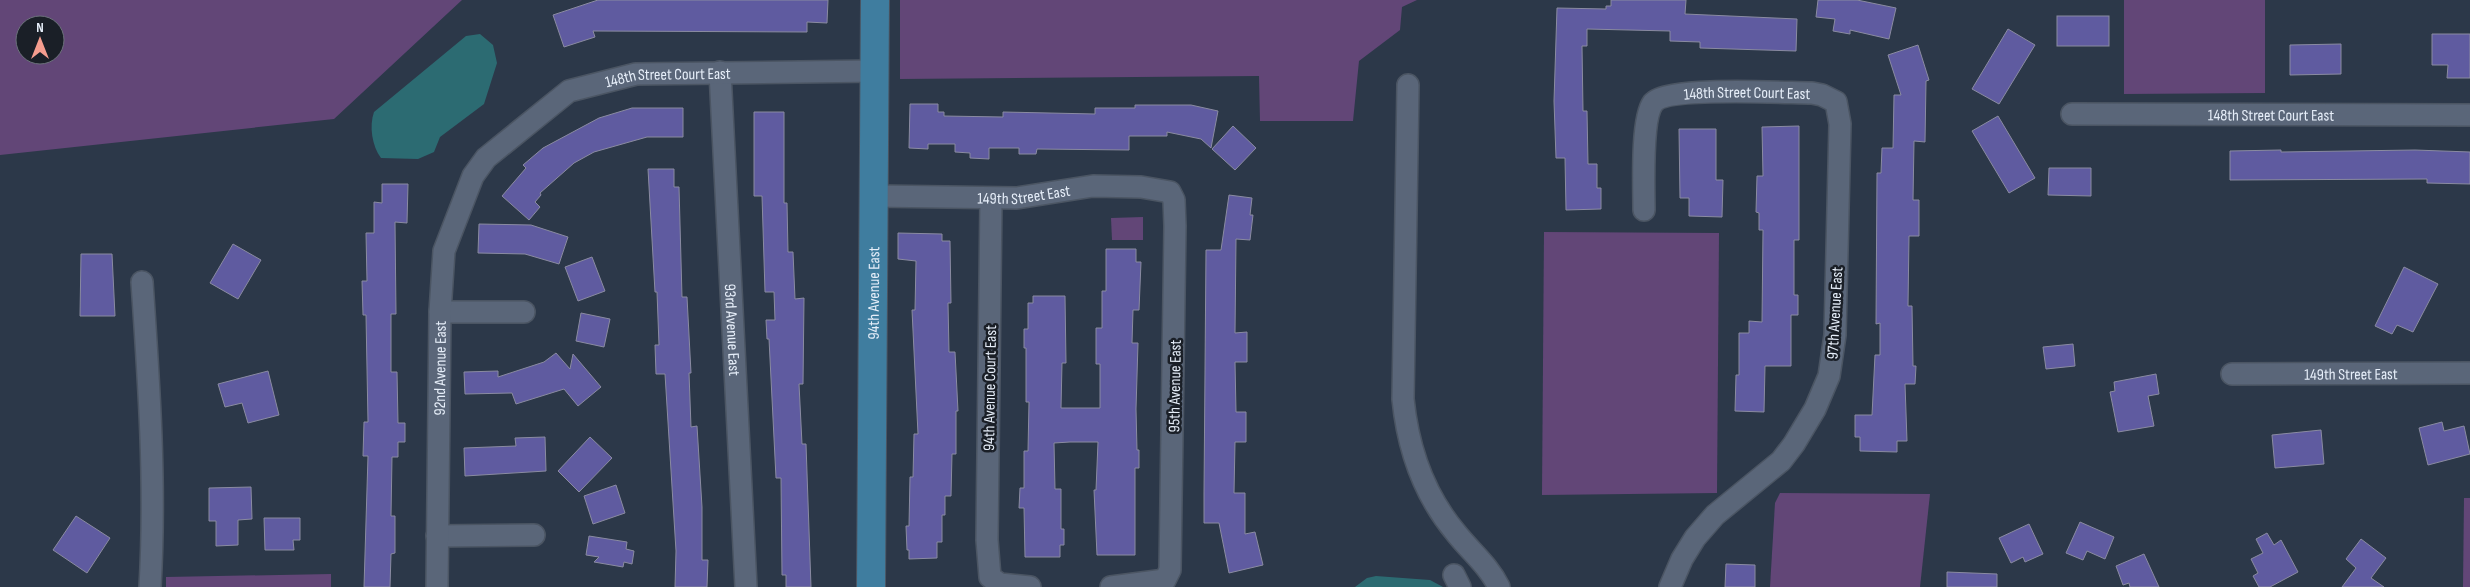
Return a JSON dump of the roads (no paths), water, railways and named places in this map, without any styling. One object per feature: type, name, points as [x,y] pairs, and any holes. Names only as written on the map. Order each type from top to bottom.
[{"type":"main road","name":"94th Avenue East","points":[[871,587],[875,0]]},
{"type":"street","name":"148th Street Court East","points":[[486,158],[570,91],[636,74],[875,71]]},
{"type":"street","name":"93rd Avenue East","points":[[720,72],[746,587]]},
{"type":"street","points":[[1408,85],[1403,399],[1405,420],[1415,461],[1432,499],[1455,533],[1484,562],[1499,587]]},
{"type":"street","name":"148th Street Court East","points":[[1644,210],[1645,142],[1648,116],[1652,104],[1657,100],[1695,92],[1812,93],[1822,95],[1836,102]]},
{"type":"street","name":"97th Avenue East","points":[[1670,587],[1682,559],[1695,538],[1715,515],[1781,461],[1794,444],[1815,409],[1829,376],[1836,335],[1840,124],[1836,102]]},
{"type":"street","name":"148th Street Court East","points":[[2072,114],[2470,115]]},
{"type":"street","name":"92nd Avenue East","points":[[437,587],[440,312],[444,250],[473,176],[486,158]]},
{"type":"street","name":"149th Street East","points":[[875,196],[991,199],[1035,196],[1093,186],[1141,187],[1170,192]]},
{"type":"street","name":"95th Avenue East","points":[[1111,587],[1165,580],[1170,570],[1175,226],[1174,200],[1170,192]]},
{"type":"street","name":"94th Avenue Court East","points":[[991,199],[987,540],[990,577],[1000,584],[1030,587]]},
{"type":"street","points":[[142,282],[150,386],[152,521],[150,587]]},
{"type":"street","points":[[440,312],[524,312]]},
{"type":"street","name":"149th Street East","points":[[2232,374],[2470,373]]},
{"type":"street","points":[[437,536],[534,535]]}]
